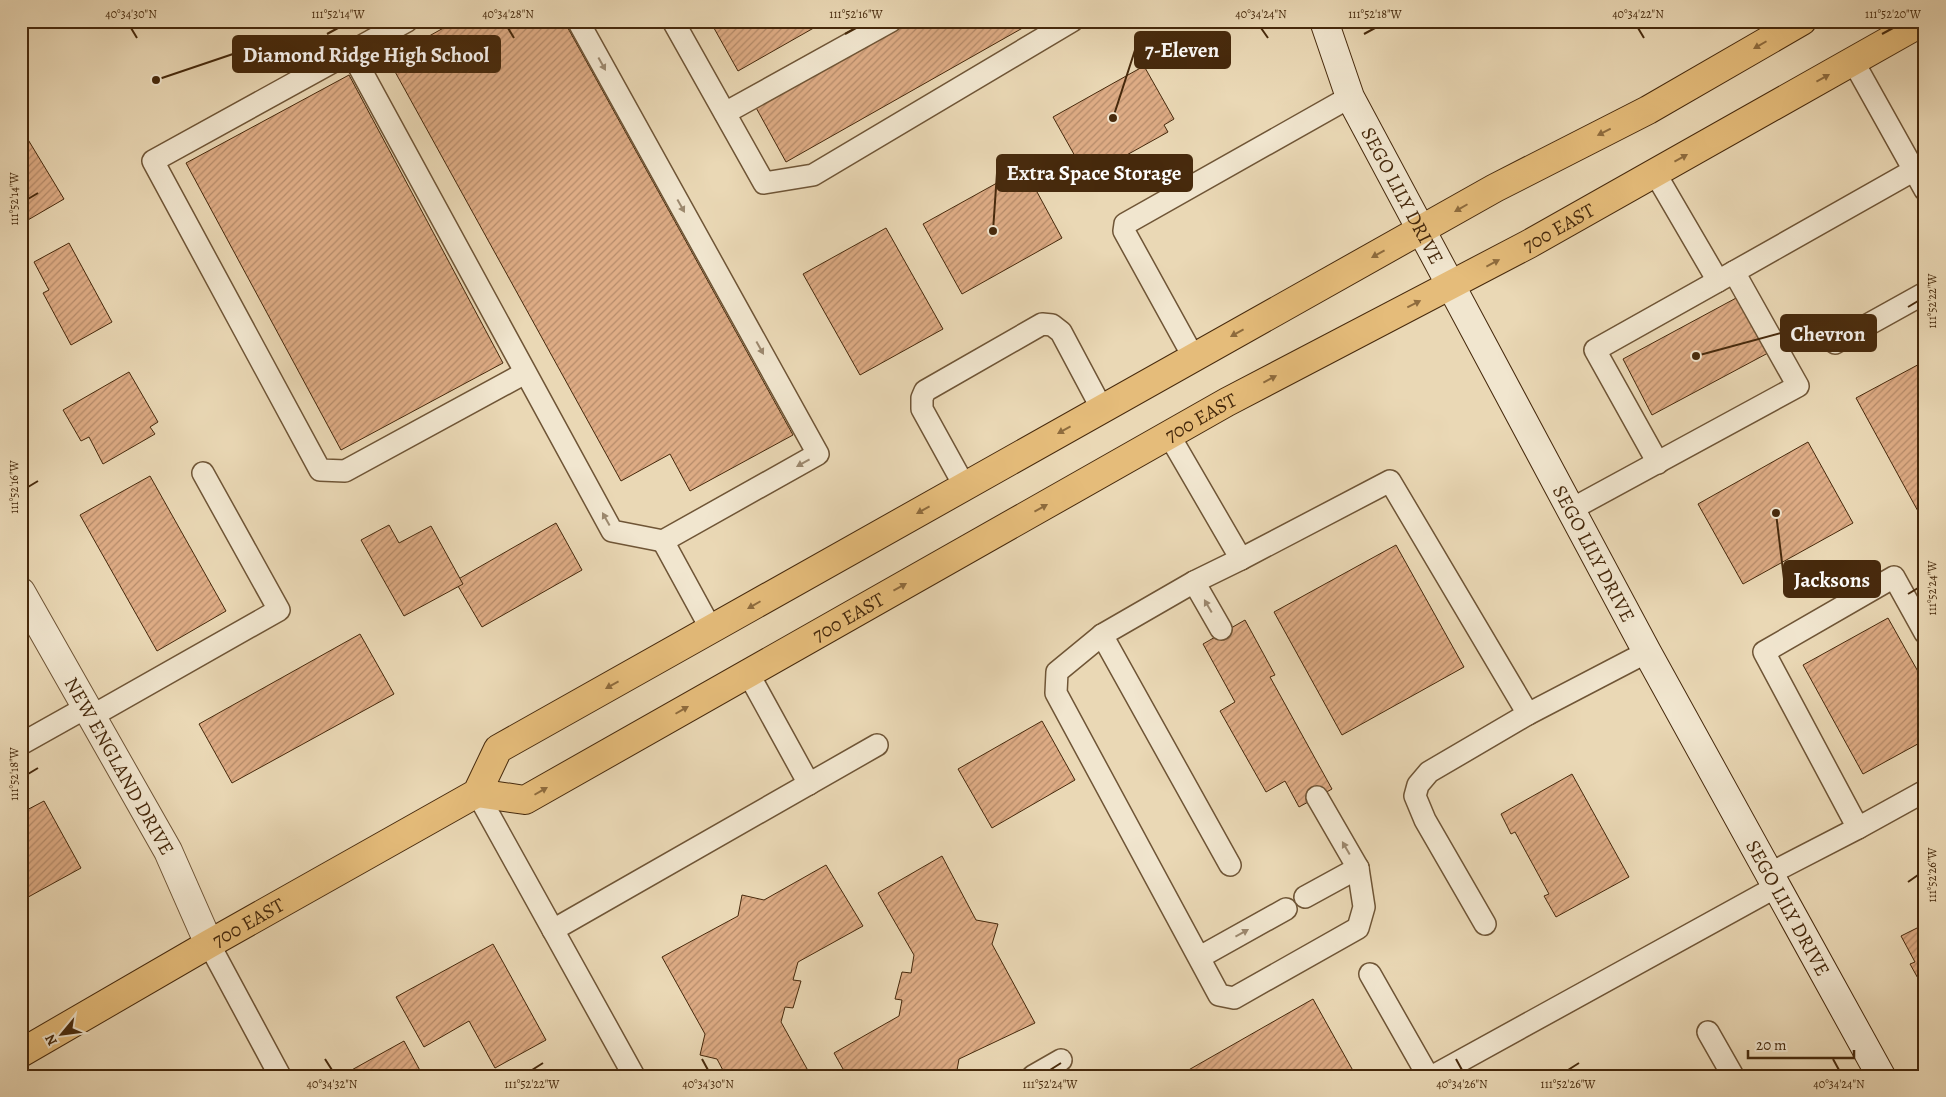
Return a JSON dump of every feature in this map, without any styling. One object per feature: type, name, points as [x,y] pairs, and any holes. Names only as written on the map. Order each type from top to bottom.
[{"type":"main road","name":"SEGO LILY DRIVE","points":[[1324,21],[1350,96],[1450,286],[1647,652],[1881,1076]]},
{"type":"main road","points":[[477,793],[498,749],[1495,188],[1648,110],[1802,21]]},
{"type":"main road","name":"700 EAST","points":[[21,1053],[477,793],[525,800],[1227,402],[1529,244],[1924,21]]},
{"type":"main road","name":"NEW ENGLAND DRIVE","points":[[21,592],[168,851],[210,944]]},
{"type":"lane","points":[[407,21],[154,161],[320,470],[345,471],[525,373]]},
{"type":"lane","points":[[351,52],[612,531],[663,541],[818,454],[578,21]]},
{"type":"lane","points":[[673,21],[764,183],[813,175],[1072,21]]},
{"type":"lane","points":[[725,113],[891,21]]},
{"type":"lane","points":[[1853,61],[1919,167],[1925,190]]},
{"type":"lane","points":[[1194,358],[1124,232],[1125,224],[1350,96]]},
{"type":"lane","points":[[1658,463],[1595,350],[1919,167]]},
{"type":"lane","points":[[1570,510],[1798,386],[1655,173]]},
{"type":"lane","points":[[1835,344],[1925,293]]},
{"type":"lane","points":[[965,487],[922,410],[922,398],[926,391],[1042,324],[1052,325],[1060,332],[1102,409]]},
{"type":"lane","points":[[1170,435],[1241,559]]},
{"type":"lane","points":[[21,744],[89,711],[279,610],[203,473]]},
{"type":"lane","points":[[1317,797],[1358,868],[1364,906],[1358,928],[1234,998],[1219,995],[1056,693],[1057,672],[1102,635],[1194,582],[1390,481],[1528,714]]},
{"type":"lane","points":[[663,541],[711,629]]},
{"type":"lane","points":[[1858,828],[1764,652],[1894,577],[1925,633]]},
{"type":"lane","points":[[1194,582],[1222,629]]},
{"type":"lane","points":[[1102,635],[1230,865]]},
{"type":"lane","points":[[1485,924],[1414,796],[1418,785],[1429,772],[1528,714],[1647,652]]},
{"type":"lane","points":[[748,673],[809,784]]},
{"type":"lane","points":[[553,930],[878,746]]},
{"type":"lane","points":[[1433,1076],[1772,880],[1858,828],[1925,791]]},
{"type":"lane","points":[[477,793],[634,1076]]},
{"type":"lane","points":[[1305,898],[1358,868]]},
{"type":"lane","points":[[1200,957],[1286,908]]},
{"type":"lane","points":[[210,944],[280,1076]]},
{"type":"lane","points":[[1370,974],[1428,1076]]},
{"type":"lane","points":[[1708,1032],[1733,1076]]},
{"type":"lane","points":[[1033,1076],[1061,1060]]},
{"type":"building","points":[[456,21],[564,21],[793,435],[690,491],[670,454],[621,481],[388,59]]},
{"type":"building","points":[[710,21],[826,21],[738,71]]},
{"type":"building","points":[[901,21],[1035,21],[786,162],[754,104]]},
{"type":"building","points":[[1144,66],[1174,119],[1164,125],[1168,132],[1098,171],[1095,165],[1084,172],[1053,117]]},
{"type":"building","points":[[349,75],[503,363],[341,450],[186,163]]},
{"type":"building","points":[[21,128],[64,199],[21,224]]},
{"type":"building","points":[[1024,168],[1062,238],[962,294],[923,224]]},
{"type":"building","points":[[886,228],[943,329],[860,375],[803,274]]},
{"type":"building","points":[[69,243],[112,322],[71,345],[43,293],[49,290],[34,262]]},
{"type":"building","points":[[1738,297],[1768,353],[1652,415],[1623,359]]},
{"type":"building","points":[[1925,361],[1925,524],[1856,398]]},
{"type":"building","points":[[129,372],[158,422],[150,427],[155,434],[103,464],[89,437],[81,441],[63,410]]},
{"type":"building","points":[[1808,442],[1853,523],[1743,584],[1698,504]]},
{"type":"building","points":[[150,476],[226,611],[157,651],[80,515]]},
{"type":"building","points":[[556,523],[582,570],[482,627],[455,581]]},
{"type":"building","points":[[389,525],[399,543],[431,526],[463,584],[404,616],[361,540]]},
{"type":"building","points":[[1396,545],[1464,667],[1342,735],[1274,612]]},
{"type":"building","points":[[1888,618],[1925,684],[1925,740],[1863,774],[1803,665]]},
{"type":"building","points":[[1245,620],[1275,675],[1270,677],[1332,789],[1299,807],[1285,781],[1266,792],[1220,711],[1235,702],[1203,644]]},
{"type":"building","points":[[360,634],[394,694],[232,783],[199,724]]},
{"type":"building","points":[[1042,721],[1075,780],[992,828],[958,769]]},
{"type":"building","points":[[1572,774],[1629,877],[1556,917],[1544,896],[1549,894],[1515,832],[1511,834],[1501,814]]},
{"type":"building","points":[[44,801],[81,868],[21,901],[21,813]]},
{"type":"building","points":[[942,856],[976,920],[998,924],[992,944],[1035,1023],[959,1059],[956,1076],[847,1076],[834,1053],[899,1016],[902,1000],[895,999],[902,972],[911,973],[914,955],[878,893]]},
{"type":"building","points":[[826,865],[863,926],[798,962],[793,980],[801,981],[793,1008],[785,1007],[781,1022],[811,1076],[726,1076],[717,1059],[700,1055],[705,1034],[662,957],[738,916],[742,895],[764,900]]},
{"type":"building","points":[[1925,924],[1925,991],[1910,964],[1915,962],[1901,936]]},
{"type":"building","points":[[493,944],[546,1040],[495,1068],[469,1021],[424,1047],[396,997]]},
{"type":"building","points":[[1313,999],[1356,1076],[1178,1076]]},
{"type":"building","points":[[404,1041],[423,1076],[350,1076],[348,1072]]},
{"type":"place","name":"Diamond Ridge High School","points":[[156,80]]},
{"type":"place","name":"7-Eleven","points":[[1113,118]]},
{"type":"place","name":"Extra Space Storage","points":[[993,231]]},
{"type":"place","name":"Chevron","points":[[1696,356]]},
{"type":"place","name":"Jacksons","points":[[1776,513]]}]
